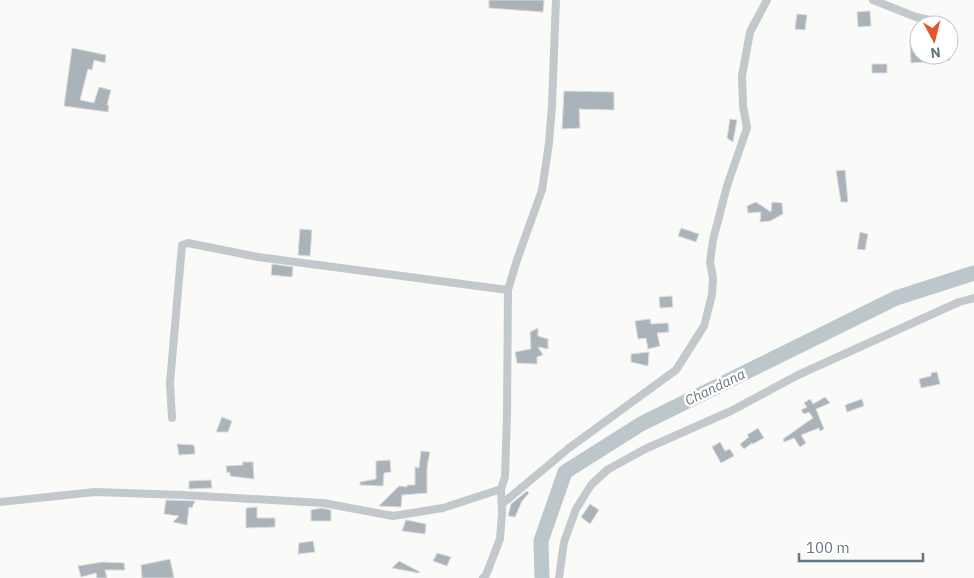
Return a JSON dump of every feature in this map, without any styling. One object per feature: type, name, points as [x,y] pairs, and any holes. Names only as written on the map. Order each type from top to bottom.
[{"type":"street","points":[[483,578],[486,575],[500,539],[501,489],[504,477],[507,424],[508,290],[542,190],[552,105],[556,0]]},
{"type":"street","points":[[502,504],[569,448],[676,370],[704,326],[712,295],[713,278],[710,262],[713,240],[726,186],[747,128],[743,106],[742,76],[748,41],[750,32],[767,0]]},
{"type":"street","points":[[873,0],[911,15]]},
{"type":"street","points":[[172,418],[170,383],[182,245],[188,244],[258,257],[508,290]]},
{"type":"street","points":[[560,578],[564,542],[576,509],[590,485],[607,470],[645,449],[731,411],[798,374],[960,302],[974,298]]},
{"type":"street","points":[[0,502],[95,492],[184,495],[323,503],[393,516],[443,508],[501,489]]},
{"type":"building","points":[[489,0],[544,0],[543,12],[489,8]]},
{"type":"building","points":[[870,11],[871,26],[858,27],[857,12]]},
{"type":"building","points":[[797,14],[807,15],[805,30],[795,29]]},
{"type":"building","points":[[72,48],[106,55],[105,63],[94,60],[92,70],[88,69],[80,100],[94,103],[99,87],[111,90],[107,105],[109,105],[108,112],[64,106]]},
{"type":"building","points":[[872,64],[887,64],[887,73],[872,73]]},
{"type":"building","points":[[564,91],[614,92],[614,110],[579,109],[580,128],[562,129]]},
{"type":"building","points":[[730,119],[737,120],[733,142],[727,138]]},
{"type":"building","points":[[845,170],[848,202],[841,202],[836,171]]},
{"type":"building","points":[[756,202],[771,212],[772,202],[782,203],[783,214],[770,221],[760,222],[761,212],[748,213],[747,206]]},
{"type":"building","points":[[681,228],[699,234],[696,242],[678,236]]},
{"type":"building","points":[[300,229],[312,230],[310,256],[298,255]]},
{"type":"building","points":[[860,232],[868,234],[865,250],[857,249]]},
{"type":"building","points":[[272,264],[293,267],[292,277],[271,275]]},
{"type":"building","points":[[672,296],[673,307],[660,308],[659,297]]},
{"type":"building","points":[[650,319],[651,324],[668,323],[669,332],[657,333],[660,346],[648,349],[646,338],[638,339],[635,321]]},
{"type":"building","points":[[538,328],[538,336],[548,339],[548,349],[538,347],[543,355],[537,357],[537,364],[517,363],[515,352],[531,349],[530,332]]},
{"type":"building","points":[[649,352],[648,366],[631,362],[631,354]]},
{"type":"building","points":[[937,372],[940,384],[921,388],[919,379],[931,376],[931,373]]},
{"type":"building","points":[[825,397],[830,403],[816,409],[824,429],[820,431],[819,428],[801,435],[806,443],[800,447],[794,438],[784,442],[783,439],[813,418],[809,412],[804,414],[801,410],[807,407],[804,403],[810,399],[813,404]]},
{"type":"building","points":[[862,399],[864,406],[847,412],[845,405]]},
{"type":"building","points":[[222,417],[232,421],[228,432],[216,432]]},
{"type":"building","points":[[758,428],[764,438],[744,449],[740,444],[749,437],[747,435]]},
{"type":"building","points":[[720,442],[725,451],[730,449],[734,456],[721,463],[712,447]]},
{"type":"building","points":[[177,444],[194,445],[195,454],[179,455]]},
{"type":"building","points":[[421,451],[430,452],[427,467],[427,493],[402,495],[401,507],[379,506],[399,486],[415,485],[415,467],[419,468]]},
{"type":"building","points":[[390,460],[391,472],[384,473],[383,486],[360,485],[360,482],[376,479],[376,461]]},
{"type":"building","points":[[242,462],[253,462],[254,479],[230,476],[230,472],[227,473],[226,466],[243,465]]},
{"type":"building","points":[[211,480],[212,488],[189,489],[189,481]]},
{"type":"building","points":[[527,491],[529,493],[522,501],[515,517],[508,516],[511,504]]},
{"type":"building","points":[[166,500],[195,501],[192,508],[189,507],[187,525],[173,522],[179,516],[164,514]]},
{"type":"building","points":[[590,504],[599,510],[590,524],[581,517]]},
{"type":"building","points":[[257,507],[257,518],[275,518],[275,527],[246,528],[246,508]]},
{"type":"building","points":[[321,508],[331,510],[331,521],[311,521],[311,510]]},
{"type":"building","points":[[406,520],[426,524],[425,534],[402,531]]},
{"type":"building","points":[[313,541],[315,552],[298,554],[299,543]]},
{"type":"building","points":[[437,553],[451,557],[447,566],[433,561]]},
{"type":"building","points":[[170,559],[174,578],[142,578],[141,565]]},
{"type":"building","points":[[399,561],[420,572],[392,568]]},
{"type":"building","points":[[102,562],[124,563],[125,570],[105,570],[107,578],[97,578],[96,573],[81,577],[78,566]]},
{"type":"waterway","name":"Chandana","points":[[542,578],[541,541],[565,472],[641,424],[896,298],[974,273]]}]
